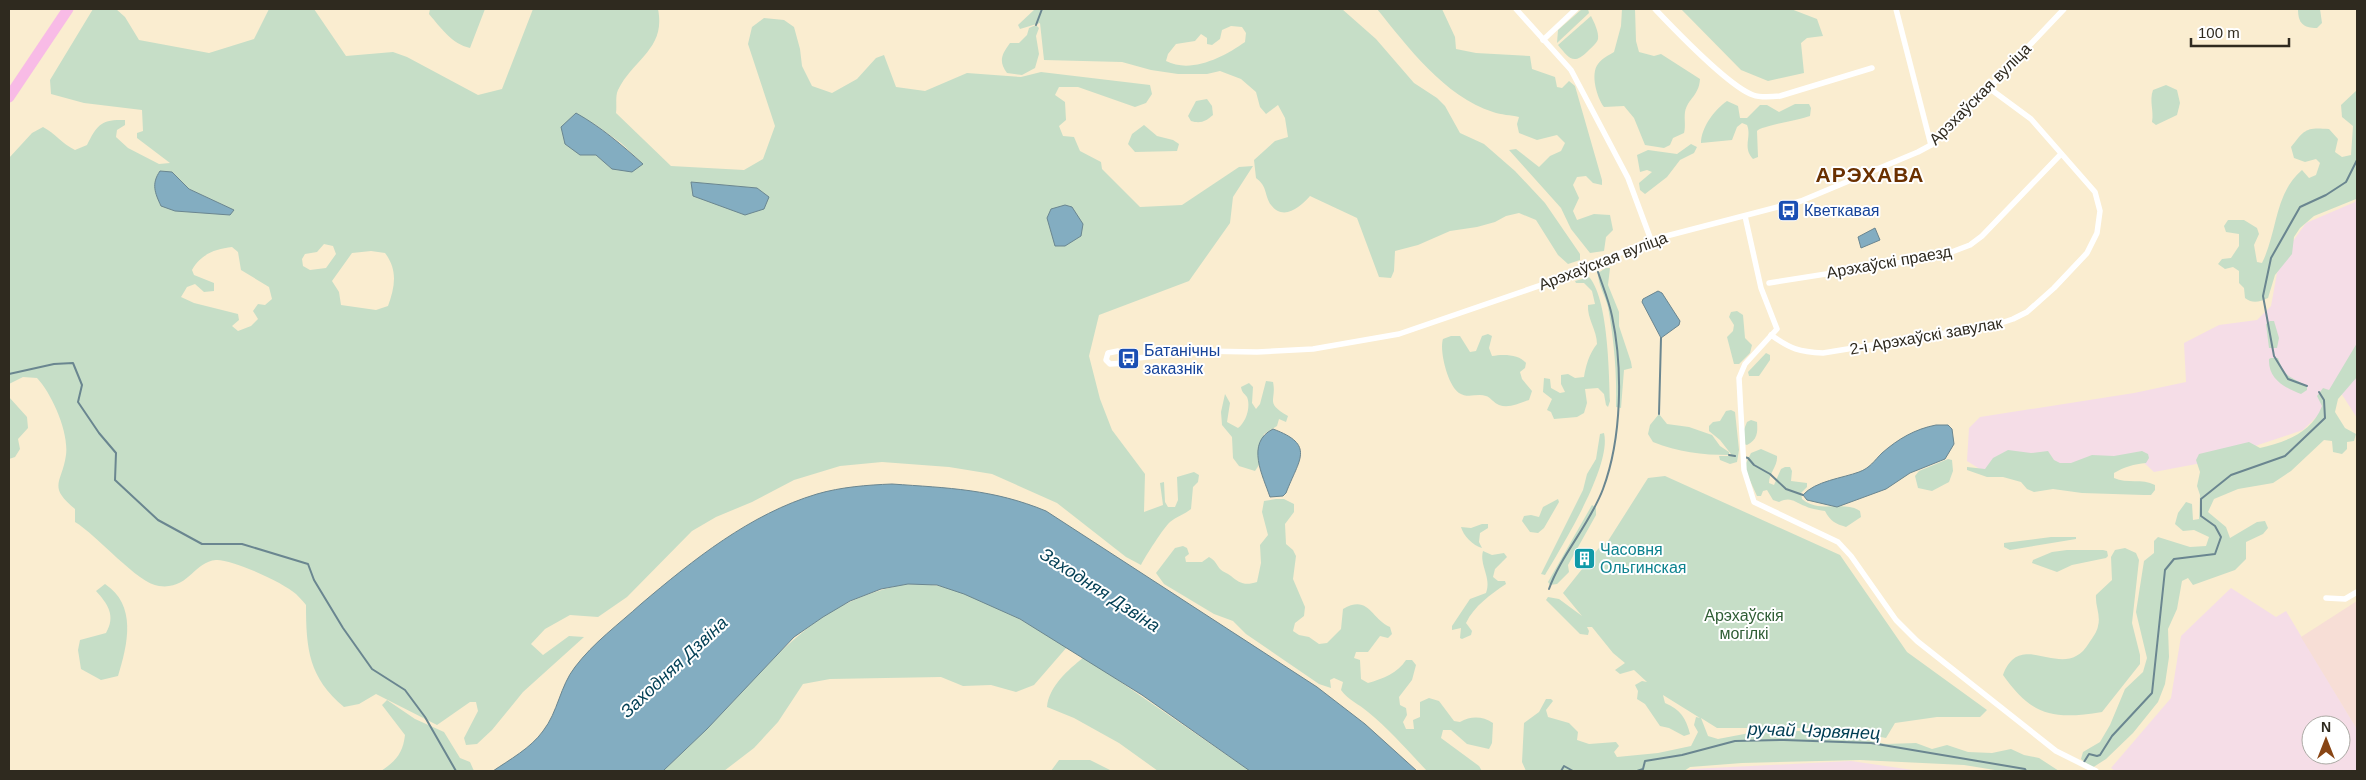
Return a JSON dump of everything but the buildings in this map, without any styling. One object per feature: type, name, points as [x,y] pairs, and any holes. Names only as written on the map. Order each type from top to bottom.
[{"type":"highway","points":[[9,96],[68,9]]},
{"type":"street","points":[[1516,9],[1571,70],[1628,178],[1651,240]]},
{"type":"street","points":[[1543,40],[1576,9]]},
{"type":"street","points":[[1655,9],[1679,35],[1739,87],[1753,95],[1780,96],[1872,68]]},
{"type":"street","points":[[1896,9],[1931,145]]},
{"type":"street","name":"Арэхаўская вуліца","points":[[1138,358],[1122,352],[1113,352],[1108,353],[1106,360],[1110,364],[1115,365],[1138,358],[1200,351],[1257,352],[1313,349],[1399,334],[1564,277],[1651,240],[1745,216],[1828,190],[1931,145],[1989,88],[2064,9]]},
{"type":"street","name":"2-і Арэхаўскі завулак","points":[[1772,335],[1790,349],[1823,354],[1995,325],[2027,312],[2054,288],[2087,253],[2098,233],[2100,212],[2095,192],[2031,119],[1989,88]]},
{"type":"street","name":"Арэхаўскі праезд","points":[[1769,282],[1942,256],[1956,251],[1982,236],[2061,154]]},
{"type":"street","points":[[1745,216],[1761,288],[1777,329],[1745,364],[1739,378],[1744,470],[1754,502],[1838,542],[1851,556],[1896,620],[1917,642],[2056,751],[2096,771]]},
{"type":"street","points":[[2326,598],[2345,599],[2357,592]]},
{"type":"shaded area","points":[[2357,194],[2357,418],[2341,393],[2303,430],[2207,462],[2154,472],[2139,458],[1983,471],[1967,461],[1969,428],[1980,417],[2134,393],[2186,382],[2184,343],[2219,325],[2257,320],[2271,306],[2277,273],[2293,241],[2306,223],[2355,202]]},
{"type":"shaded area","points":[[2231,588],[2276,617],[2286,611],[2349,715],[2301,715],[2301,765],[2351,765],[2351,719],[2357,729],[2357,771],[2115,771],[2111,768],[2171,698],[2181,636]]},
{"type":"shaded area","points":[[2357,601],[2357,729],[2351,719],[2351,715],[2348,715],[2301,637]]},
{"type":"shaded area","points":[[1851,761],[1920,771],[1688,771],[1691,769]]},
{"type":"green space","points":[[93,9],[116,9],[125,17],[139,40],[209,53],[254,39],[269,9],[314,9],[346,56],[393,52],[407,57],[478,95],[502,89],[533,9],[658,9],[659,23],[653,44],[632,69],[618,90],[616,113],[671,166],[744,170],[763,159],[775,126],[748,44],[752,27],[764,18],[784,20],[794,27],[802,66],[812,86],[832,93],[857,79],[876,58],[884,55],[896,87],[925,91],[967,73],[1021,77],[1041,72],[1150,85],[1152,94],[1146,103],[1135,107],[1078,87],[1059,87],[1055,95],[1065,102],[1066,120],[1059,126],[1063,136],[1074,137],[1080,151],[1101,162],[1102,169],[1140,207],[1182,205],[1239,167],[1253,166],[1233,197],[1230,223],[1189,281],[1099,315],[1089,356],[1100,399],[1112,430],[1145,474],[1144,512],[1163,505],[1160,483],[1164,482],[1165,502],[1168,507],[1175,507],[1178,500],[1177,477],[1194,472],[1199,475],[1198,482],[1193,487],[1191,509],[1167,525],[1141,565],[1126,557],[1057,503],[992,474],[949,467],[882,462],[840,466],[794,480],[752,502],[716,517],[692,531],[627,597],[598,617],[570,615],[545,629],[531,644],[543,655],[569,636],[584,637],[523,692],[492,730],[477,744],[466,745],[464,738],[478,711],[476,702],[470,702],[437,725],[376,694],[359,704],[344,707],[323,685],[317,674],[309,649],[306,605],[290,589],[245,567],[216,560],[202,565],[177,584],[159,586],[150,583],[140,577],[75,522],[75,509],[61,495],[59,484],[66,455],[66,446],[62,425],[54,403],[37,378],[23,377],[9,384],[9,158],[32,133],[43,127],[75,150],[87,145],[97,128],[105,122],[125,120],[125,125],[117,130],[116,137],[128,148],[159,164],[170,163],[137,138],[137,133],[143,131],[142,110],[84,103],[51,94],[50,80]],"holes":[[[593,123],[621,143],[643,164],[612,169],[596,155]],[[172,172],[189,189],[234,210],[175,211]],[[691,182],[757,188],[769,197],[745,214],[726,206]],[[324,244],[333,246],[336,254],[326,268],[310,270],[303,266],[302,259],[305,254],[317,252]],[[232,247],[238,252],[241,270],[269,287],[272,299],[265,305],[258,304],[253,311],[258,319],[251,326],[238,331],[232,326],[239,320],[238,314],[194,303],[181,297],[187,287],[195,284],[204,292],[214,291],[214,283],[194,275],[192,270],[204,256],[220,249]],[[371,251],[385,253],[394,272],[394,285],[388,306],[376,310],[341,305],[339,292],[332,281],[352,253]]]},
{"type":"green space","points":[[430,9],[485,9],[470,48],[458,43],[447,35],[429,14]]},
{"type":"green space","points":[[1035,9],[1342,9],[1376,39],[1414,83],[1437,98],[1445,106],[1460,133],[1484,144],[1515,171],[1545,203],[1580,254],[1580,260],[1568,264],[1558,255],[1536,220],[1519,213],[1477,227],[1450,231],[1418,245],[1395,251],[1394,271],[1391,278],[1379,277],[1357,218],[1310,196],[1292,211],[1281,212],[1271,205],[1264,188],[1256,178],[1254,160],[1275,141],[1288,137],[1285,118],[1278,105],[1266,114],[1260,107],[1256,92],[1241,79],[1220,71],[1207,74],[1178,74],[1151,70],[1122,62],[1044,60],[1040,23],[1020,29],[1018,25]],"holes":[[[1231,26],[1242,27],[1246,33],[1245,42],[1217,58],[1196,65],[1186,66],[1166,61],[1168,54],[1176,44],[1195,41],[1201,34],[1207,38],[1207,44],[1212,45],[1220,39],[1222,30]]]},
{"type":"green space","points":[[1377,9],[1442,9],[1455,37],[1456,49],[1476,53],[1530,56],[1532,69],[1555,77],[1557,87],[1562,88],[1569,81],[1575,86],[1602,185],[1593,183],[1586,176],[1577,177],[1573,185],[1579,198],[1573,211],[1577,220],[1594,214],[1610,215],[1613,230],[1606,237],[1604,251],[1590,253],[1571,229],[1561,208],[1509,150],[1516,149],[1539,167],[1550,156],[1561,151],[1565,143],[1557,135],[1537,140],[1519,133],[1517,124],[1519,117],[1493,112],[1475,105],[1459,95],[1428,69]]},
{"type":"green space","points":[[1582,9],[1588,9],[1589,13],[1557,43],[1558,30]]},
{"type":"green space","points":[[1622,9],[1635,9],[1636,41],[1639,52],[1654,56],[1661,54],[1700,79],[1696,93],[1686,107],[1684,133],[1673,138],[1670,145],[1664,148],[1645,145],[1634,118],[1624,106],[1604,107],[1597,92],[1596,68],[1601,60],[1614,52],[1621,26]]},
{"type":"green space","points":[[1681,9],[1791,9],[1817,19],[1823,36],[1807,38],[1801,43],[1804,73],[1768,81],[1741,70]]},
{"type":"green space","points":[[2298,9],[2320,9],[2322,23],[2317,28],[2305,26],[2300,21]]},
{"type":"green space","points":[[1591,16],[1597,30],[1597,40],[1583,56],[1575,59],[1568,57],[1558,45]]},
{"type":"green space","points":[[1036,25],[1039,28],[1036,36],[1039,54],[1035,68],[1022,75],[1007,73],[1002,61],[1005,51],[1010,43],[1019,43],[1027,35],[1029,28]]},
{"type":"green space","points":[[2166,85],[2177,90],[2180,103],[2177,115],[2156,125],[2152,122],[2151,102],[2153,90]]},
{"type":"green space","points":[[2357,90],[2356,199],[2314,216],[2300,228],[2294,237],[2292,254],[2275,275],[2268,298],[2256,302],[2248,300],[2245,298],[2244,288],[2239,283],[2239,271],[2233,267],[2225,269],[2218,264],[2222,259],[2231,258],[2239,246],[2239,234],[2226,232],[2224,226],[2228,220],[2244,220],[2257,228],[2259,234],[2254,245],[2257,262],[2262,263],[2286,190],[2302,170],[2309,178],[2316,175],[2320,163],[2316,159],[2305,162],[2294,158],[2291,147],[2307,130],[2315,128],[2329,129],[2338,139],[2335,152],[2342,157],[2351,155],[2353,126],[2342,117],[2341,105]]},
{"type":"green space","points":[[1207,99],[1212,106],[1213,115],[1203,121],[1191,121],[1188,116],[1196,101]]},
{"type":"green space","points":[[1727,101],[1738,106],[1740,118],[1747,118],[1760,105],[1767,105],[1779,112],[1795,104],[1809,104],[1811,108],[1810,116],[1765,127],[1757,131],[1758,157],[1753,159],[1748,150],[1747,125],[1742,123],[1737,127],[1732,140],[1701,143],[1703,131],[1709,120],[1717,109]]},
{"type":"green space","points":[[1144,125],[1157,136],[1173,140],[1179,144],[1177,151],[1135,152],[1128,144],[1132,134]]},
{"type":"green space","points":[[1691,144],[1697,147],[1694,153],[1680,160],[1667,177],[1645,194],[1640,190],[1639,183],[1652,172],[1647,170],[1640,172],[1637,155],[1648,150],[1677,154]]},
{"type":"green space","points":[[1606,268],[1610,268],[1608,285],[1619,312],[1619,326],[1632,368],[1624,370],[1621,408],[1616,407],[1612,332],[1608,307],[1598,277],[1598,273]]},
{"type":"green space","points":[[1589,277],[1595,287],[1604,318],[1610,401],[1608,407],[1604,394],[1598,388],[1585,389],[1587,403],[1584,413],[1577,417],[1554,419],[1551,412],[1547,410],[1552,399],[1543,392],[1544,378],[1550,379],[1551,388],[1560,393],[1565,392],[1561,384],[1561,375],[1568,374],[1575,378],[1584,377],[1588,360],[1597,344],[1588,310],[1588,305],[1595,304],[1592,291],[1584,283],[1576,283],[1575,281]]},
{"type":"green space","points":[[1737,311],[1743,315],[1745,338],[1752,345],[1750,353],[1739,364],[1734,364],[1727,337],[1733,331],[1734,325],[1729,317],[1731,312]]},
{"type":"green space","points":[[2274,321],[2279,338],[2277,348],[2269,348],[2266,324]]},
{"type":"green space","points":[[1488,334],[1492,336],[1489,348],[1492,356],[1515,356],[1526,363],[1525,368],[1520,372],[1522,379],[1532,391],[1529,400],[1503,406],[1486,396],[1462,395],[1451,383],[1443,360],[1443,339],[1451,336],[1460,336],[1470,352],[1476,351],[1482,336]]},
{"type":"green space","points":[[2357,343],[2357,377],[2338,399],[2335,412],[2345,428],[2356,434],[2354,441],[2347,442],[2347,449],[2342,454],[2333,452],[2332,441],[2324,440],[2291,471],[2273,483],[2238,489],[2214,499],[2208,512],[2226,527],[2230,538],[2257,522],[2265,521],[2268,528],[2263,534],[2246,542],[2246,559],[2235,570],[2193,585],[2188,578],[2182,581],[2177,609],[2168,629],[2169,657],[2165,684],[2158,702],[2133,733],[2106,759],[2092,768],[2081,759],[2083,752],[2100,742],[2110,725],[2125,689],[2143,672],[2147,658],[2136,612],[2144,561],[2154,553],[2154,541],[2158,537],[2190,547],[2206,546],[2209,537],[2194,530],[2183,531],[2175,524],[2178,513],[2186,502],[2192,504],[2193,520],[2199,519],[2200,495],[2197,486],[2200,472],[2196,460],[2199,454],[2249,442],[2260,448],[2279,443],[2305,430],[2312,423],[2322,406],[2317,396],[2323,388],[2329,390]]},
{"type":"green space","points":[[1766,353],[1770,355],[1770,360],[1759,376],[1749,376],[1748,372]]},
{"type":"green space","points":[[2278,358],[2283,370],[2307,386],[2307,390],[2301,394],[2279,382],[2274,377],[2269,366],[2269,359]]},
{"type":"green space","points":[[1266,381],[1273,382],[1274,404],[1288,416],[1286,422],[1279,419],[1277,426],[1264,434],[1258,450],[1259,465],[1255,471],[1239,466],[1233,458],[1232,437],[1222,425],[1221,412],[1225,394],[1230,403],[1227,422],[1238,428],[1248,410],[1247,397],[1241,387],[1249,383],[1253,387],[1252,403],[1256,409],[1260,404]]},
{"type":"green space","points":[[9,397],[27,417],[28,428],[18,439],[20,449],[15,457],[9,459]]},
{"type":"green space","points":[[1731,410],[1735,412],[1739,450],[1737,462],[1730,464],[1720,460],[1719,456],[1730,456],[1731,454],[1720,440],[1709,431],[1709,426],[1713,422],[1720,421],[1726,411]]},
{"type":"green space","points":[[1659,414],[1667,424],[1689,427],[1712,435],[1720,446],[1729,452],[1729,455],[1690,452],[1653,442],[1648,434],[1650,425]]},
{"type":"green space","points":[[1751,420],[1757,422],[1757,433],[1753,441],[1747,445],[1744,444],[1743,432],[1747,422]]},
{"type":"green space","points":[[1604,433],[1601,465],[1584,506],[1545,575],[1541,574],[1583,490],[1587,474],[1596,459],[1600,434]]},
{"type":"green space","points":[[1761,449],[1777,456],[1769,483],[1774,485],[1781,469],[1790,467],[1792,471],[1791,481],[1807,483],[1807,487],[1801,493],[1802,499],[1816,506],[1854,508],[1860,511],[1861,517],[1846,527],[1834,522],[1825,511],[1810,508],[1792,500],[1779,502],[1773,500],[1767,490],[1763,491],[1761,496],[1757,496],[1745,465],[1751,453]]},
{"type":"green space","points":[[2008,450],[2031,453],[2048,451],[2054,460],[2060,463],[2071,463],[2092,455],[2114,456],[2142,451],[2148,454],[2149,458],[2146,463],[2122,469],[2114,473],[2114,478],[2124,481],[2150,483],[2155,485],[2155,490],[2151,495],[2082,493],[2053,489],[2034,492],[2027,489],[2021,482],[2003,477],[1987,477],[1967,470],[1967,467],[1985,469],[1993,458]]},
{"type":"green space","points":[[1948,459],[1952,460],[1953,471],[1949,482],[1932,491],[1918,488],[1915,476],[1919,471]]},
{"type":"green space","name":"Арэхаўскія могілкі","points":[[1665,476],[1840,555],[1907,652],[1987,710],[1980,717],[1937,717],[1895,723],[1886,738],[1833,728],[1717,728],[1701,718],[1708,736],[1718,739],[1760,731],[1820,731],[1886,744],[1916,743],[1932,749],[1947,745],[1968,752],[1992,753],[2011,749],[2024,755],[2039,758],[2059,771],[2001,771],[1964,765],[1860,760],[1742,763],[1690,767],[1684,771],[1526,771],[1522,762],[1524,723],[1539,712],[1546,699],[1553,701],[1546,710],[1548,717],[1569,723],[1578,732],[1577,740],[1589,744],[1616,742],[1619,746],[1614,752],[1617,757],[1658,753],[1691,746],[1698,732],[1694,725],[1696,717],[1700,718],[1663,695],[1665,703],[1675,708],[1682,715],[1687,723],[1690,734],[1684,736],[1669,728],[1660,726],[1645,704],[1637,699],[1638,691],[1635,685],[1642,681],[1647,682],[1634,670],[1620,674],[1615,670],[1625,663],[1613,653],[1592,627],[1587,627],[1588,635],[1580,634],[1546,600],[1548,597],[1559,599],[1582,616],[1563,593],[1598,549],[1608,541],[1648,478]]},
{"type":"green space","points":[[1284,499],[1294,504],[1294,512],[1285,524],[1286,544],[1293,550],[1296,556],[1293,579],[1305,607],[1304,616],[1295,623],[1293,631],[1299,635],[1309,637],[1319,644],[1327,643],[1341,629],[1343,609],[1359,604],[1369,609],[1390,627],[1392,634],[1388,638],[1380,636],[1368,652],[1356,652],[1354,658],[1360,660],[1361,679],[1368,683],[1379,680],[1394,672],[1406,660],[1412,660],[1416,665],[1412,680],[1399,697],[1400,705],[1406,708],[1407,715],[1403,722],[1406,729],[1414,729],[1413,720],[1420,717],[1420,702],[1429,698],[1439,701],[1454,721],[1460,722],[1476,718],[1485,719],[1493,723],[1492,743],[1489,749],[1467,744],[1451,730],[1443,730],[1441,738],[1479,766],[1482,771],[1427,771],[1384,726],[1341,690],[1343,682],[1334,678],[1330,680],[1331,688],[1319,684],[1246,634],[1233,621],[1214,614],[1164,584],[1156,573],[1175,548],[1183,546],[1187,548],[1189,554],[1185,557],[1186,562],[1202,562],[1209,557],[1221,570],[1240,582],[1249,584],[1257,582],[1261,563],[1260,545],[1268,535],[1262,512],[1264,501]]},
{"type":"green space","points":[[1558,499],[1559,502],[1544,528],[1538,533],[1530,532],[1522,521],[1524,516],[1539,517],[1543,507]]},
{"type":"green space","points":[[1592,505],[1596,508],[1596,515],[1568,565],[1569,572],[1557,584],[1550,585],[1548,582]]},
{"type":"green space","points":[[1488,524],[1488,528],[1480,533],[1479,542],[1482,548],[1469,540],[1461,527],[1471,528]]},
{"type":"green space","points":[[2051,537],[2076,537],[2076,539],[2010,550],[2004,547],[2004,543]]},
{"type":"green space","points":[[2125,548],[2136,553],[2139,560],[2132,623],[2140,655],[2140,664],[2102,712],[2057,715],[2034,707],[2014,689],[2003,675],[2011,661],[2021,655],[2032,654],[2056,659],[2068,659],[2079,654],[2095,635],[2099,622],[2096,595],[2112,580],[2111,557],[2115,550]]},
{"type":"green space","points":[[2103,550],[2107,551],[2108,556],[2072,565],[2057,572],[2032,563],[2033,560],[2052,552]]},
{"type":"green space","points":[[1483,551],[1492,555],[1504,553],[1507,557],[1495,569],[1493,577],[1498,581],[1505,581],[1506,584],[1489,596],[1469,617],[1466,623],[1472,631],[1471,635],[1462,639],[1460,638],[1461,628],[1452,630],[1452,626],[1470,599],[1486,593],[1487,577],[1482,556]]},
{"type":"green space","points":[[105,584],[122,603],[126,614],[127,638],[118,676],[101,680],[81,669],[78,650],[80,640],[106,633],[109,627],[109,610],[96,591]]},
{"type":"green space","points":[[908,584],[939,586],[973,597],[1037,629],[1067,647],[1034,685],[1016,692],[991,685],[963,686],[941,677],[830,679],[803,684],[778,722],[754,748],[724,771],[663,771],[787,646],[807,629],[852,601],[878,591]]},
{"type":"green space","points":[[1084,657],[1250,771],[1158,771],[1119,743],[1074,718],[1047,707],[1055,685]]},
{"type":"green space","points":[[387,700],[415,719],[444,732],[460,758],[470,762],[474,771],[381,771],[398,756],[403,747],[405,735],[382,705]]},
{"type":"green space","points":[[1059,760],[1090,760],[1112,771],[1051,771]]},
{"type":"water","points":[[576,113],[594,124],[643,164],[632,172],[612,169],[596,155],[580,155],[565,144],[561,127]]},
{"type":"water","points":[[160,171],[172,172],[189,189],[234,210],[230,215],[175,211],[161,206],[155,188]]},
{"type":"water","points":[[691,182],[757,188],[769,197],[764,209],[745,215],[693,196]]},
{"type":"water","points":[[1065,205],[1072,207],[1083,224],[1081,236],[1065,246],[1055,246],[1047,218],[1051,209]]},
{"type":"water","points":[[1875,228],[1880,240],[1861,248],[1858,237]]},
{"type":"water","points":[[1658,291],[1662,293],[1680,321],[1679,325],[1661,338],[1642,302],[1643,299]]},
{"type":"water","points":[[1936,425],[1948,425],[1952,429],[1954,444],[1945,459],[1910,473],[1886,489],[1837,507],[1807,500],[1803,495],[1808,490],[1822,483],[1863,470],[1901,439],[1921,429]]},
{"type":"water","points":[[1273,429],[1295,441],[1299,447],[1300,454],[1299,462],[1286,493],[1283,496],[1270,497],[1260,470],[1258,451],[1265,435]]},
{"type":"water","name":"Заходняя Дзвіна","points":[[892,484],[951,488],[989,494],[1046,511],[1317,687],[1365,724],[1417,771],[1250,771],[1142,695],[1020,619],[964,594],[937,585],[908,584],[881,589],[850,601],[794,637],[707,729],[663,771],[493,771],[526,748],[543,731],[552,716],[570,674],[590,650],[641,604],[702,555],[746,526],[792,503],[835,490]]},
{"type":"waterway","points":[[1036,25],[1042,9]]},
{"type":"waterway","name":"ручай Чэрвянец","points":[[2357,105],[2357,119]]},
{"type":"waterway","name":"ручай Чэрвянец","points":[[2307,386],[2288,379],[2274,356],[2263,296],[2271,258],[2300,207],[2326,195],[2346,182],[2357,160]]},
{"type":"waterway","points":[[1549,589],[1554,576],[1591,515],[1603,489],[1614,448],[1619,403],[1618,358],[1611,310],[1598,272]]},
{"type":"waterway","points":[[1659,414],[1661,338]]},
{"type":"waterway","points":[[9,374],[54,364],[73,363],[82,385],[78,402],[99,433],[116,453],[115,480],[158,520],[202,544],[242,544],[308,564],[314,580],[343,628],[372,669],[405,690],[425,717],[456,771]]},
{"type":"waterway","name":"ручай Чэрвянец","points":[[2084,762],[2089,754],[2100,755],[2112,736],[2152,693],[2165,570],[2174,559],[2215,554],[2221,537],[2215,526],[2201,516],[2201,499],[2231,475],[2285,456],[2325,418],[2324,400],[2319,392]]},
{"type":"waterway","points":[[1729,455],[1735,456]]},
{"type":"waterway","points":[[1744,457],[1770,474],[1786,489],[1803,495]]},
{"type":"waterway","name":"ручай Чэрвянец","points":[[1637,771],[1643,769],[1645,761],[1682,755],[1735,741],[1784,740],[1871,743],[2025,769],[2026,771]]},
{"type":"waterway","name":"ручай Чэрвянец","points":[[1561,771],[1564,766],[1573,771]]},
{"type":"place","name":"Кветкавая","points":[[1788,210]]},
{"type":"place","name":"Батанічны заказнік","points":[[1128,359]]},
{"type":"place","name":"Часовня Ольгинская","points":[[1584,558]]},
{"type":"district","name":"АРЭХАВА","points":[[1870,174]]}]
